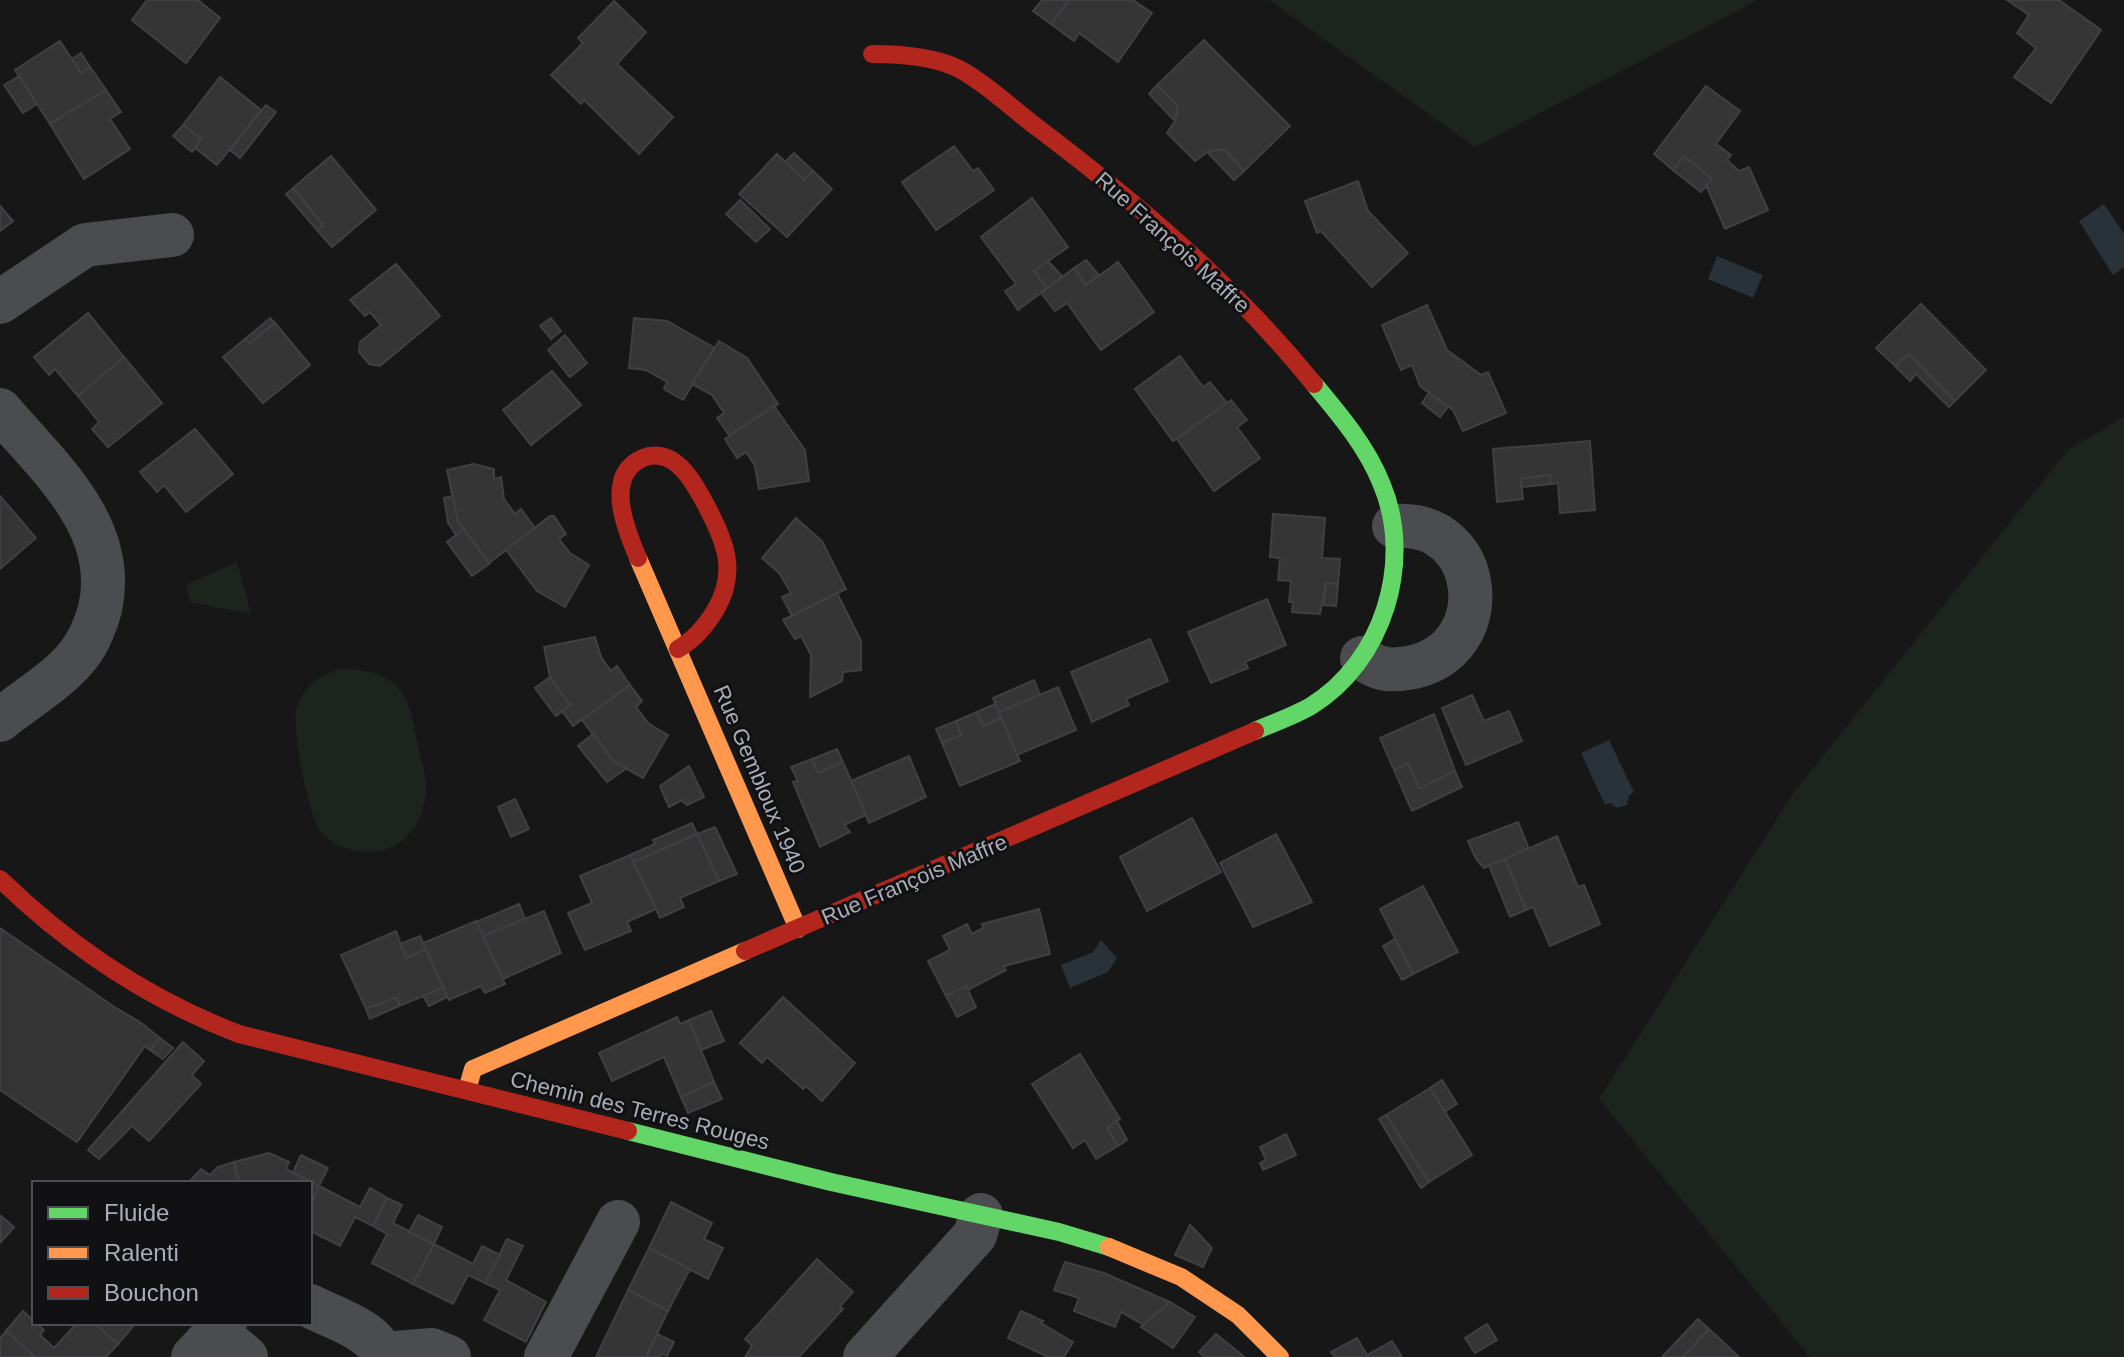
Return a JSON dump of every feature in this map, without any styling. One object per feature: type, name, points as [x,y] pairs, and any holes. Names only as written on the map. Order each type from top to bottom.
[{"type":"street","name":"Rue François Maffre","points":[[467,1090],[473,1069],[1310,707],[1338,686],[1362,658],[1379,628],[1390,597],[1395,562],[1394,526],[1380,479],[1344,422],[1301,366],[1249,308],[1135,202],[958,68],[929,57],[903,53],[872,54]]},
{"type":"street","points":[[0,302],[85,245],[172,235]]},
{"type":"street","points":[[0,410],[80,505],[99,544],[104,579],[99,613],[85,647],[74,662],[0,720]]},
{"type":"street","name":"Rue Gembloux 1940","points":[[678,649],[695,640],[721,601],[728,588],[728,558],[715,522],[681,468],[671,460],[658,456],[644,457],[624,474],[620,490],[620,506],[628,535],[798,929]]},
{"type":"street","points":[[1362,658],[1378,669],[1426,665],[1444,654],[1459,638],[1469,616],[1471,593],[1466,567],[1454,547],[1437,533],[1412,524],[1394,526]]},
{"type":"street","name":"Chemin des Terres Rouges","points":[[0,879],[44,920],[88,954],[133,985],[206,1022],[239,1034],[831,1182],[1059,1232],[1111,1247],[1181,1277],[1238,1315],[1280,1357]]},
{"type":"street","points":[[865,1357],[975,1235],[981,1215]]},
{"type":"street","points":[[546,1357],[618,1222]]},
{"type":"street","points":[[312,1307],[369,1336],[383,1356],[432,1350],[449,1357]]},
{"type":"shaded area","points":[[1269,0],[1758,0],[1475,147]]},
{"type":"shaded area","points":[[2104,204],[2124,234],[2124,267],[2113,275],[2079,221]]},
{"type":"shaded area","points":[[1717,256],[1763,275],[1753,298],[1708,279]]},
{"type":"shaded area","points":[[2124,417],[2124,1357],[1810,1357],[1599,1099],[1794,792],[2068,450]]},
{"type":"shaded area","points":[[237,562],[251,614],[190,602],[186,585]]},
{"type":"shaded area","points":[[339,669],[380,675],[400,690],[411,714],[425,773],[424,806],[414,827],[399,843],[378,851],[347,849],[327,838],[317,824],[306,790],[296,729],[298,703],[310,686]]},
{"type":"shaded area","points":[[1609,740],[1634,792],[1629,795],[1627,805],[1617,808],[1610,803],[1605,805],[1581,753]]},
{"type":"shaded area","points":[[1101,940],[1117,958],[1108,972],[1070,988],[1061,965],[1093,952]]},
{"type":"building","points":[[147,0],[198,0],[220,18],[186,63],[132,20]]},
{"type":"building","points":[[1042,0],[1069,0],[1051,24],[1033,11]]},
{"type":"building","points":[[1069,0],[1133,0],[1152,13],[1118,62],[1079,33],[1074,41],[1051,24]]},
{"type":"building","points":[[2007,0],[2059,0],[2101,30],[2051,103],[2014,77],[2036,48],[2017,33],[2029,15]]},
{"type":"building","points":[[614,1],[646,32],[617,64],[673,117],[639,154],[584,100],[581,104],[551,75],[583,43],[578,38]]},
{"type":"building","points":[[1204,40],[1290,126],[1244,171],[1224,149],[1207,152],[1195,161],[1167,133],[1175,121],[1178,106],[1157,85]]},
{"type":"building","points":[[60,41],[81,73],[90,67],[106,90],[50,124],[15,70]]},
{"type":"building","points":[[81,53],[90,67],[81,73],[72,59]]},
{"type":"building","points":[[19,76],[37,104],[23,113],[4,85]]},
{"type":"building","points":[[220,77],[261,110],[217,165],[195,148],[201,139],[183,125]]},
{"type":"building","points":[[1157,85],[1178,106],[1175,121],[1149,94]]},
{"type":"building","points":[[1706,86],[1740,111],[1716,144],[1731,155],[1727,160],[1739,171],[1749,167],[1768,210],[1725,229],[1706,185],[1712,179],[1684,156],[1673,170],[1654,154]]},
{"type":"building","points":[[106,90],[121,112],[110,119],[130,149],[84,179],[50,124]]},
{"type":"building","points":[[266,105],[276,112],[240,158],[230,150]]},
{"type":"building","points":[[183,125],[201,139],[192,152],[173,136]]},
{"type":"building","points":[[954,146],[973,171],[978,168],[994,190],[936,230],[902,182]]},
{"type":"building","points":[[1224,149],[1244,171],[1234,180],[1207,152]]},
{"type":"building","points":[[794,153],[813,171],[804,180],[785,162]]},
{"type":"building","points":[[777,154],[804,180],[813,171],[832,189],[787,237],[739,194]]},
{"type":"building","points":[[331,156],[376,210],[332,247],[317,230],[323,225],[293,188]]},
{"type":"building","points":[[1684,156],[1712,179],[1701,192],[1673,170]]},
{"type":"building","points":[[1358,181],[1368,211],[1408,253],[1372,287],[1321,231],[1317,233],[1305,201]]},
{"type":"building","points":[[293,188],[323,225],[317,230],[286,194]]},
{"type":"building","points":[[1032,198],[1068,247],[1034,271],[1047,288],[1018,310],[1005,291],[1016,284],[981,237]]},
{"type":"building","points":[[740,200],[770,229],[756,242],[726,214]]},
{"type":"building","points":[[0,206],[13,221],[0,231]]},
{"type":"building","points":[[1086,260],[1099,275],[1086,285],[1074,268]]},
{"type":"building","points":[[1048,261],[1063,277],[1047,288],[1034,271]]},
{"type":"building","points":[[1118,262],[1154,312],[1101,350],[1067,303],[1055,311],[1041,293],[1074,268],[1086,285]]},
{"type":"building","points":[[396,264],[440,316],[380,366],[369,364],[359,352],[360,342],[381,325],[370,312],[365,316],[350,300]]},
{"type":"building","points":[[1921,304],[1986,370],[1955,401],[1909,354],[1895,366],[1876,348]]},
{"type":"building","points":[[1427,305],[1447,350],[1481,375],[1488,372],[1506,413],[1463,431],[1453,410],[1420,386],[1412,365],[1401,370],[1382,325]]},
{"type":"building","points":[[88,313],[124,357],[78,396],[55,369],[49,375],[34,357]]},
{"type":"building","points":[[270,318],[275,323],[250,343],[245,339]]},
{"type":"building","points":[[551,318],[561,331],[551,339],[540,326]]},
{"type":"building","points":[[634,318],[667,321],[715,348],[683,400],[664,389],[667,382],[646,370],[629,368]]},
{"type":"building","points":[[275,323],[310,365],[263,403],[223,357],[245,339],[250,343]]},
{"type":"building","points":[[565,335],[587,363],[570,377],[548,350]]},
{"type":"building","points":[[719,341],[747,358],[778,404],[729,435],[717,418],[724,413],[712,395],[692,384]]},
{"type":"building","points":[[1909,354],[1955,401],[1949,407],[1916,374],[1910,381],[1895,366]]},
{"type":"building","points":[[1180,356],[1203,387],[1210,382],[1227,403],[1173,441],[1135,389]]},
{"type":"building","points":[[124,357],[162,403],[108,447],[92,429],[99,422],[78,396]]},
{"type":"building","points":[[552,371],[581,405],[531,445],[503,410]]},
{"type":"building","points":[[1429,393],[1448,407],[1440,417],[1422,403]]},
{"type":"building","points":[[1231,400],[1247,420],[1237,427],[1260,458],[1214,491],[1177,439]]},
{"type":"building","points":[[774,406],[805,450],[809,481],[759,489],[755,466],[746,452],[737,458],[725,439]]},
{"type":"building","points":[[195,429],[233,474],[186,512],[164,485],[157,492],[140,472]]},
{"type":"building","points":[[1590,441],[1595,510],[1560,513],[1558,483],[1551,484],[1550,475],[1521,479],[1523,499],[1497,502],[1493,449]]},
{"type":"building","points":[[473,464],[494,469],[494,479],[501,477],[504,499],[515,514],[521,509],[535,528],[489,563],[458,522],[447,470]]},
{"type":"building","points":[[1550,475],[1551,484],[1521,487],[1521,479]]},
{"type":"building","points":[[0,496],[36,538],[0,569]]},
{"type":"building","points":[[453,496],[458,522],[464,529],[456,535],[448,523],[444,498]]},
{"type":"building","points":[[1273,514],[1325,518],[1322,558],[1340,559],[1338,584],[1326,583],[1320,614],[1292,612],[1293,602],[1289,602],[1291,581],[1278,580],[1280,558],[1270,557]]},
{"type":"building","points":[[554,516],[566,534],[559,539],[570,553],[589,565],[565,607],[537,591],[506,550]]},
{"type":"building","points":[[796,518],[822,541],[846,589],[792,616],[782,597],[791,593],[780,574],[762,558]]},
{"type":"building","points":[[464,529],[489,564],[472,576],[447,542]]},
{"type":"building","points":[[1326,583],[1338,584],[1336,606],[1323,605]]},
{"type":"building","points":[[837,593],[861,641],[861,670],[843,672],[842,681],[810,697],[811,655],[801,636],[795,639],[783,620]]},
{"type":"building","points":[[1267,599],[1286,645],[1245,662],[1248,668],[1211,683],[1188,632]]},
{"type":"building","points":[[595,637],[601,657],[611,671],[617,666],[630,685],[573,726],[562,711],[570,705],[550,677],[544,647]]},
{"type":"building","points":[[1150,639],[1168,681],[1126,699],[1129,705],[1092,722],[1071,672]]},
{"type":"building","points":[[550,677],[570,705],[556,716],[535,688]]},
{"type":"building","points":[[1034,680],[1040,695],[999,712],[993,698]]},
{"type":"building","points":[[630,685],[642,701],[636,707],[649,724],[668,735],[643,778],[614,762],[582,720]]},
{"type":"building","points":[[1058,687],[1076,730],[1017,755],[999,712]]},
{"type":"building","points":[[1472,695],[1484,721],[1509,711],[1522,741],[1466,765],[1442,708]]},
{"type":"building","points":[[995,704],[1001,718],[983,726],[977,712]]},
{"type":"building","points":[[977,712],[983,726],[1001,718],[1020,761],[960,786],[942,743],[961,735],[956,721]]},
{"type":"building","points":[[1434,714],[1455,771],[1419,789],[1408,763],[1394,770],[1380,738]]},
{"type":"building","points":[[956,721],[961,735],[942,743],[936,729]]},
{"type":"building","points":[[593,734],[614,762],[627,768],[607,782],[578,746]]},
{"type":"building","points":[[837,749],[843,762],[818,773],[812,759]]},
{"type":"building","points":[[909,756],[926,797],[869,823],[851,781]]},
{"type":"building","points":[[812,759],[818,773],[843,762],[866,815],[844,825],[850,832],[820,847],[793,782],[798,781],[791,767]]},
{"type":"building","points":[[1408,763],[1419,789],[1455,771],[1462,787],[1412,811],[1394,770]]},
{"type":"building","points":[[689,766],[704,797],[687,805],[682,800],[669,807],[660,786]]},
{"type":"building","points":[[515,799],[529,829],[511,837],[498,807]]},
{"type":"building","points":[[1192,818],[1221,872],[1147,911],[1120,857]]},
{"type":"building","points":[[1518,822],[1529,849],[1484,868],[1468,841]]},
{"type":"building","points":[[692,823],[697,834],[634,862],[630,855],[655,844],[653,840]]},
{"type":"building","points":[[715,827],[737,874],[719,881],[697,834]]},
{"type":"building","points":[[697,834],[719,881],[680,898],[684,907],[660,918],[634,862]]},
{"type":"building","points":[[1276,834],[1312,902],[1253,927],[1220,863]]},
{"type":"building","points":[[1557,836],[1578,887],[1584,885],[1600,924],[1550,946],[1533,907],[1526,910],[1505,859]]},
{"type":"building","points":[[630,855],[656,909],[627,922],[631,931],[585,950],[568,913],[592,903],[580,876]]},
{"type":"building","points":[[1505,859],[1526,910],[1510,917],[1489,865]]},
{"type":"building","points":[[1423,886],[1458,952],[1413,974],[1380,909]]},
{"type":"building","points":[[519,904],[525,919],[483,936],[476,922]]},
{"type":"building","points":[[1039,909],[1050,954],[1004,966],[1006,970],[968,990],[966,986],[946,996],[928,961],[950,950],[943,936],[967,924],[972,934],[983,928],[982,924]]},
{"type":"building","points":[[544,911],[561,953],[503,979],[483,936]]},
{"type":"building","points":[[476,921],[505,984],[485,993],[481,986],[449,1000],[423,943]]},
{"type":"building","points":[[0,928],[160,1038],[150,1050],[145,1046],[77,1142],[0,1090]]},
{"type":"building","points":[[396,931],[406,958],[426,949],[443,988],[399,1006],[397,997],[366,1009],[341,955]]},
{"type":"building","points":[[420,936],[426,949],[406,958],[400,944]]},
{"type":"building","points":[[1395,939],[1413,974],[1402,980],[1383,946]]},
{"type":"building","points":[[966,986],[976,1007],[957,1017],[946,996]]},
{"type":"building","points":[[443,988],[447,997],[429,1006],[423,996]]},
{"type":"building","points":[[397,997],[399,1006],[370,1019],[366,1009]]},
{"type":"building","points":[[783,997],[855,1063],[822,1101],[806,1086],[803,1089],[767,1057],[762,1063],[740,1043]]},
{"type":"building","points":[[711,1011],[724,1041],[701,1050],[689,1020]]},
{"type":"building","points":[[677,1017],[680,1024],[689,1020],[714,1082],[681,1097],[664,1057],[612,1081],[599,1053]]},
{"type":"building","points":[[160,1038],[173,1048],[163,1059],[150,1050]]},
{"type":"building","points":[[183,1042],[204,1061],[192,1075],[201,1084],[149,1141],[132,1126],[99,1159],[88,1150]]},
{"type":"building","points":[[1080,1054],[1120,1119],[1107,1128],[1118,1146],[1096,1159],[1085,1140],[1073,1148],[1032,1084]]},
{"type":"building","points":[[1442,1080],[1457,1104],[1444,1112],[1430,1088]]},
{"type":"building","points":[[714,1082],[722,1099],[688,1113],[681,1097]]},
{"type":"building","points":[[1430,1088],[1472,1155],[1429,1182],[1386,1115]]},
{"type":"building","points":[[1386,1115],[1429,1182],[1421,1188],[1379,1119]]},
{"type":"building","points":[[1117,1121],[1127,1140],[1118,1146],[1107,1128]]},
{"type":"building","points":[[1286,1134],[1296,1155],[1263,1170],[1260,1163],[1266,1160],[1260,1147]]},
{"type":"building","points":[[269,1153],[289,1162],[286,1169],[309,1181],[239,1181],[234,1162]]},
{"type":"building","points":[[301,1155],[328,1168],[319,1186],[293,1172]]},
{"type":"building","points":[[234,1162],[239,1181],[190,1181],[201,1169],[210,1175],[218,1167]]},
{"type":"building","points":[[312,1182],[319,1186],[312,1202]]},
{"type":"building","points":[[319,1186],[360,1207],[370,1188],[387,1198],[373,1226],[355,1217],[340,1246],[312,1232],[312,1202]]},
{"type":"building","points":[[387,1198],[402,1205],[393,1223],[434,1244],[413,1284],[372,1263],[387,1234],[373,1226]]},
{"type":"building","points":[[671,1202],[712,1223],[704,1239],[723,1248],[708,1279],[649,1248]]},
{"type":"building","points":[[418,1215],[442,1227],[434,1244],[409,1232]]},
{"type":"building","points":[[0,1218],[14,1227],[1,1242]]},
{"type":"building","points":[[1190,1225],[1212,1248],[1203,1267],[1175,1255]]},
{"type":"building","points":[[507,1239],[523,1246],[506,1280],[546,1302],[526,1342],[484,1320],[500,1290],[485,1283]]},
{"type":"building","points":[[434,1244],[473,1264],[482,1246],[500,1255],[485,1283],[468,1275],[453,1304],[413,1284]]},
{"type":"building","points":[[649,1248],[690,1269],[668,1311],[628,1290]]},
{"type":"building","points":[[817,1259],[853,1292],[840,1306],[843,1309],[799,1357],[745,1357],[752,1346],[745,1339]]},
{"type":"building","points":[[1065,1262],[1104,1273],[1170,1302],[1144,1325],[1121,1312],[1115,1327],[1074,1311],[1079,1298],[1054,1290]]},
{"type":"building","points":[[628,1290],[668,1311],[646,1357],[596,1357]]},
{"type":"building","points":[[1170,1302],[1195,1317],[1173,1348],[1141,1327]]},
{"type":"building","points":[[23,1311],[32,1319],[32,1325],[38,1325],[44,1330],[40,1335],[54,1348],[75,1325],[96,1325],[118,1344],[106,1357],[35,1357],[6,1331]]},
{"type":"building","points":[[1021,1311],[1043,1321],[1041,1323],[1073,1342],[1064,1357],[1048,1357],[1008,1338]]},
{"type":"building","points":[[1698,1319],[1709,1329],[1683,1357],[1662,1357]]},
{"type":"building","points":[[1487,1324],[1497,1340],[1475,1353],[1465,1338]]},
{"type":"building","points":[[96,1325],[134,1325],[118,1344]]},
{"type":"building","points":[[1709,1329],[1739,1357],[1683,1357]]},
{"type":"building","points":[[6,1331],[35,1357],[0,1357],[0,1338]]},
{"type":"building","points":[[657,1334],[674,1342],[667,1356],[646,1357]]},
{"type":"building","points":[[1216,1334],[1244,1357],[1204,1357],[1199,1352]]},
{"type":"building","points":[[1357,1338],[1367,1355],[1392,1341],[1402,1357],[1335,1357],[1331,1352]]},
{"type":"traffic: fast","points":[[1255,731],[1311,706],[1336,687],[1357,664],[1374,637],[1386,608],[1393,577],[1395,546],[1391,515],[1382,485],[1361,445],[1314,384]]},
{"type":"traffic: fast","points":[[628,1131],[831,1182],[1059,1232],[1109,1247]]},
{"type":"traffic: slow","points":[[638,558],[798,929]]},
{"type":"traffic: slow","points":[[467,1090],[473,1069],[745,951]]},
{"type":"traffic: slow","points":[[1109,1247],[1181,1277],[1238,1315],[1280,1357]]},
{"type":"traffic: jam","points":[[872,54],[935,60],[955,67],[985,86],[1182,246],[1250,312],[1314,384]]},
{"type":"traffic: jam","points":[[638,558],[621,504],[624,477],[631,466],[643,458],[662,456],[673,461],[692,481],[719,531],[728,569],[723,595],[712,615],[695,636],[678,649]]},
{"type":"traffic: jam","points":[[745,951],[1255,731]]},
{"type":"traffic: jam","points":[[0,879],[54,927],[111,969],[173,1005],[239,1034],[628,1131]]}]
